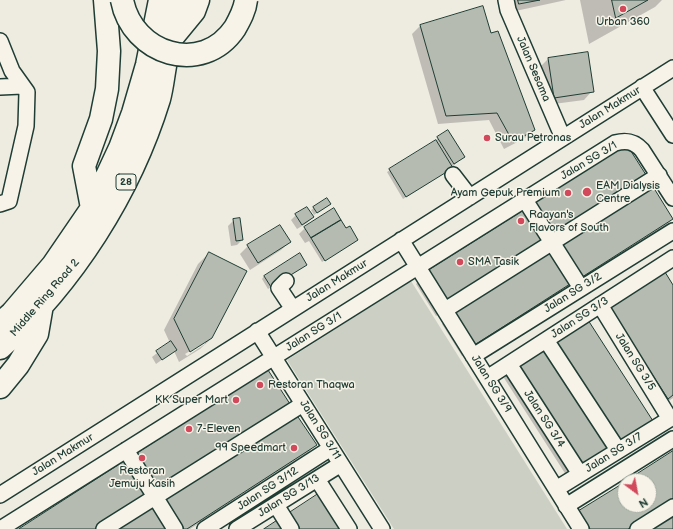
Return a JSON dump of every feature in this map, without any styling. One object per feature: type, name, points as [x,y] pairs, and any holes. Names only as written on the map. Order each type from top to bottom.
[{"type":"highway","points":[[92,208],[84,166],[101,119],[107,89],[109,51],[106,0]]},
{"type":"highway","points":[[122,0],[123,9],[131,24],[141,37],[169,54],[186,55],[202,53],[218,45],[230,34],[239,21],[246,0]]},
{"type":"highway","points":[[146,0],[158,10]]},
{"type":"highway","name":"Middle Ring Road 2","points":[[0,348],[42,305],[81,256],[123,188],[142,145],[159,98],[176,0]]},
{"type":"highway","points":[[170,39],[194,11],[198,0]]},
{"type":"highway","name":"Middle Ring Road 2","points":[[0,324],[12,313],[53,265],[92,208],[120,148],[133,113],[147,65],[158,10]]},
{"type":"highway","points":[[0,387],[18,365],[37,334],[42,305]]},
{"type":"street","name":"Jalan Sesama","points":[[506,0],[508,10],[563,138]]},
{"type":"street","points":[[0,41],[12,71],[27,92],[26,126],[9,201],[0,204]]},
{"type":"street","name":"Jalan Makmur","points":[[0,495],[673,68]]},
{"type":"street","points":[[0,87],[22,86]]},
{"type":"street","points":[[642,87],[673,135]]},
{"type":"street","name":"Jalan SG 3/1","points":[[2,529],[615,143],[629,141],[636,144],[642,150],[659,176]]},
{"type":"street","points":[[453,175],[470,197]]},
{"type":"street","points":[[445,310],[659,176],[673,198]]},
{"type":"street","points":[[525,200],[581,288]]},
{"type":"street","name":"Jalan SG 3/2","points":[[474,356],[673,231]]},
{"type":"street","name":"Jalan SG 3/9","points":[[401,240],[581,529]]},
{"type":"street","name":"Jalan SG 3/3","points":[[487,378],[673,258]]},
{"type":"street","points":[[286,281],[279,288],[294,308]]},
{"type":"street","name":"Jalan SG 3/5","points":[[600,305],[671,418]]},
{"type":"street","name":"Jalan SG 3/11","points":[[257,331],[382,529]]},
{"type":"street","points":[[546,340],[618,450]]},
{"type":"street","name":"Jalan SG 3/4","points":[[509,364],[580,474]]},
{"type":"street","points":[[104,529],[154,496],[303,404]]},
{"type":"street","name":"Jalan SG 3/7","points":[[556,488],[671,418]]},
{"type":"street","points":[[566,506],[673,439]]},
{"type":"street","name":"Jalan SG 3/12","points":[[205,529],[331,448]]},
{"type":"street","points":[[126,450],[175,529]]},
{"type":"street","name":"Jalan SG 3/13","points":[[237,529],[341,464]]},
{"type":"street","points":[[317,478],[349,529]]},
{"type":"street","points":[[276,505],[291,529]]},
{"type":"street","points":[[638,529],[673,506]]},
{"type":"shaded area","points":[[411,281],[567,529],[394,529],[287,360]]},
{"type":"building","points":[[518,0],[540,0],[519,4]]},
{"type":"building","name":"Urban 360","points":[[612,0],[648,0],[616,18]]},
{"type":"building","points":[[483,6],[491,33],[498,31],[535,130],[513,142],[497,113],[446,116],[420,25]]},
{"type":"building","points":[[588,52],[594,92],[554,98],[548,58]]},
{"type":"building","points":[[448,130],[465,157],[454,164],[437,137]]},
{"type":"building","points":[[436,140],[453,168],[406,197],[389,169]]},
{"type":"building","points":[[627,145],[648,178],[553,239],[532,205]]},
{"type":"building","points":[[652,185],[673,219],[579,279],[558,245]]},
{"type":"building","points":[[327,198],[331,204],[317,213],[313,207]]},
{"type":"building","points":[[307,207],[314,217],[302,225],[295,214]]},
{"type":"building","points":[[334,208],[341,220],[311,238],[304,227]]},
{"type":"building","points":[[523,211],[544,244],[448,305],[426,272]]},
{"type":"building","points":[[240,218],[243,240],[236,241],[233,219]]},
{"type":"building","points":[[341,220],[346,228],[350,226],[358,240],[325,261],[311,238]]},
{"type":"building","points":[[280,225],[291,242],[258,263],[247,245]]},
{"type":"building","points":[[549,251],[570,284],[473,346],[452,312]]},
{"type":"building","points":[[209,252],[247,271],[212,338],[190,352],[174,319]]},
{"type":"building","points":[[300,253],[307,265],[271,287],[264,276]]},
{"type":"building","points":[[665,272],[673,285],[673,395],[668,399],[609,307]]},
{"type":"building","points":[[588,320],[653,421],[617,443],[553,342]]},
{"type":"building","points":[[171,341],[177,350],[162,360],[156,351]]},
{"type":"building","points":[[546,347],[610,448],[579,468],[515,367]]},
{"type":"building","points":[[268,370],[290,404],[155,490],[133,456]]},
{"type":"building","points":[[294,411],[317,445],[187,529],[180,529],[160,497]]},
{"type":"building","points":[[673,451],[673,500],[657,510],[657,473],[639,473]]},
{"type":"building","points":[[128,459],[151,495],[98,529],[19,529]]},
{"type":"building","points":[[617,487],[617,513],[653,513],[628,529],[590,529],[578,511]]},
{"type":"building","points":[[318,494],[340,529],[295,529],[286,515]]},
{"type":"building","points":[[154,500],[173,529],[109,529]]},
{"type":"building","points":[[673,512],[673,529],[647,529]]},
{"type":"building","points":[[278,520],[284,529],[264,529]]},
{"type":"place","name":"Urban 360","points":[[623,9]]},
{"type":"place","name":"Surau Petronas","points":[[487,138]]},
{"type":"place","name":"EAM Dialysis Centre","points":[[587,192]]},
{"type":"place","name":"Ayam Gepuk Premium","points":[[568,193]]},
{"type":"place","name":"Raayan's Flavors of South","points":[[521,221]]},
{"type":"place","name":"SMA Tasik","points":[[460,262]]},
{"type":"place","name":"Restoran Thaqwa","points":[[260,385]]},
{"type":"place","name":"KK Super Mart","points":[[236,400]]},
{"type":"place","name":"7-Eleven","points":[[189,429]]},
{"type":"place","name":"99 Speedmart","points":[[294,448]]},
{"type":"place","name":"Restoran Jemuju Kasih","points":[[142,458]]}]
